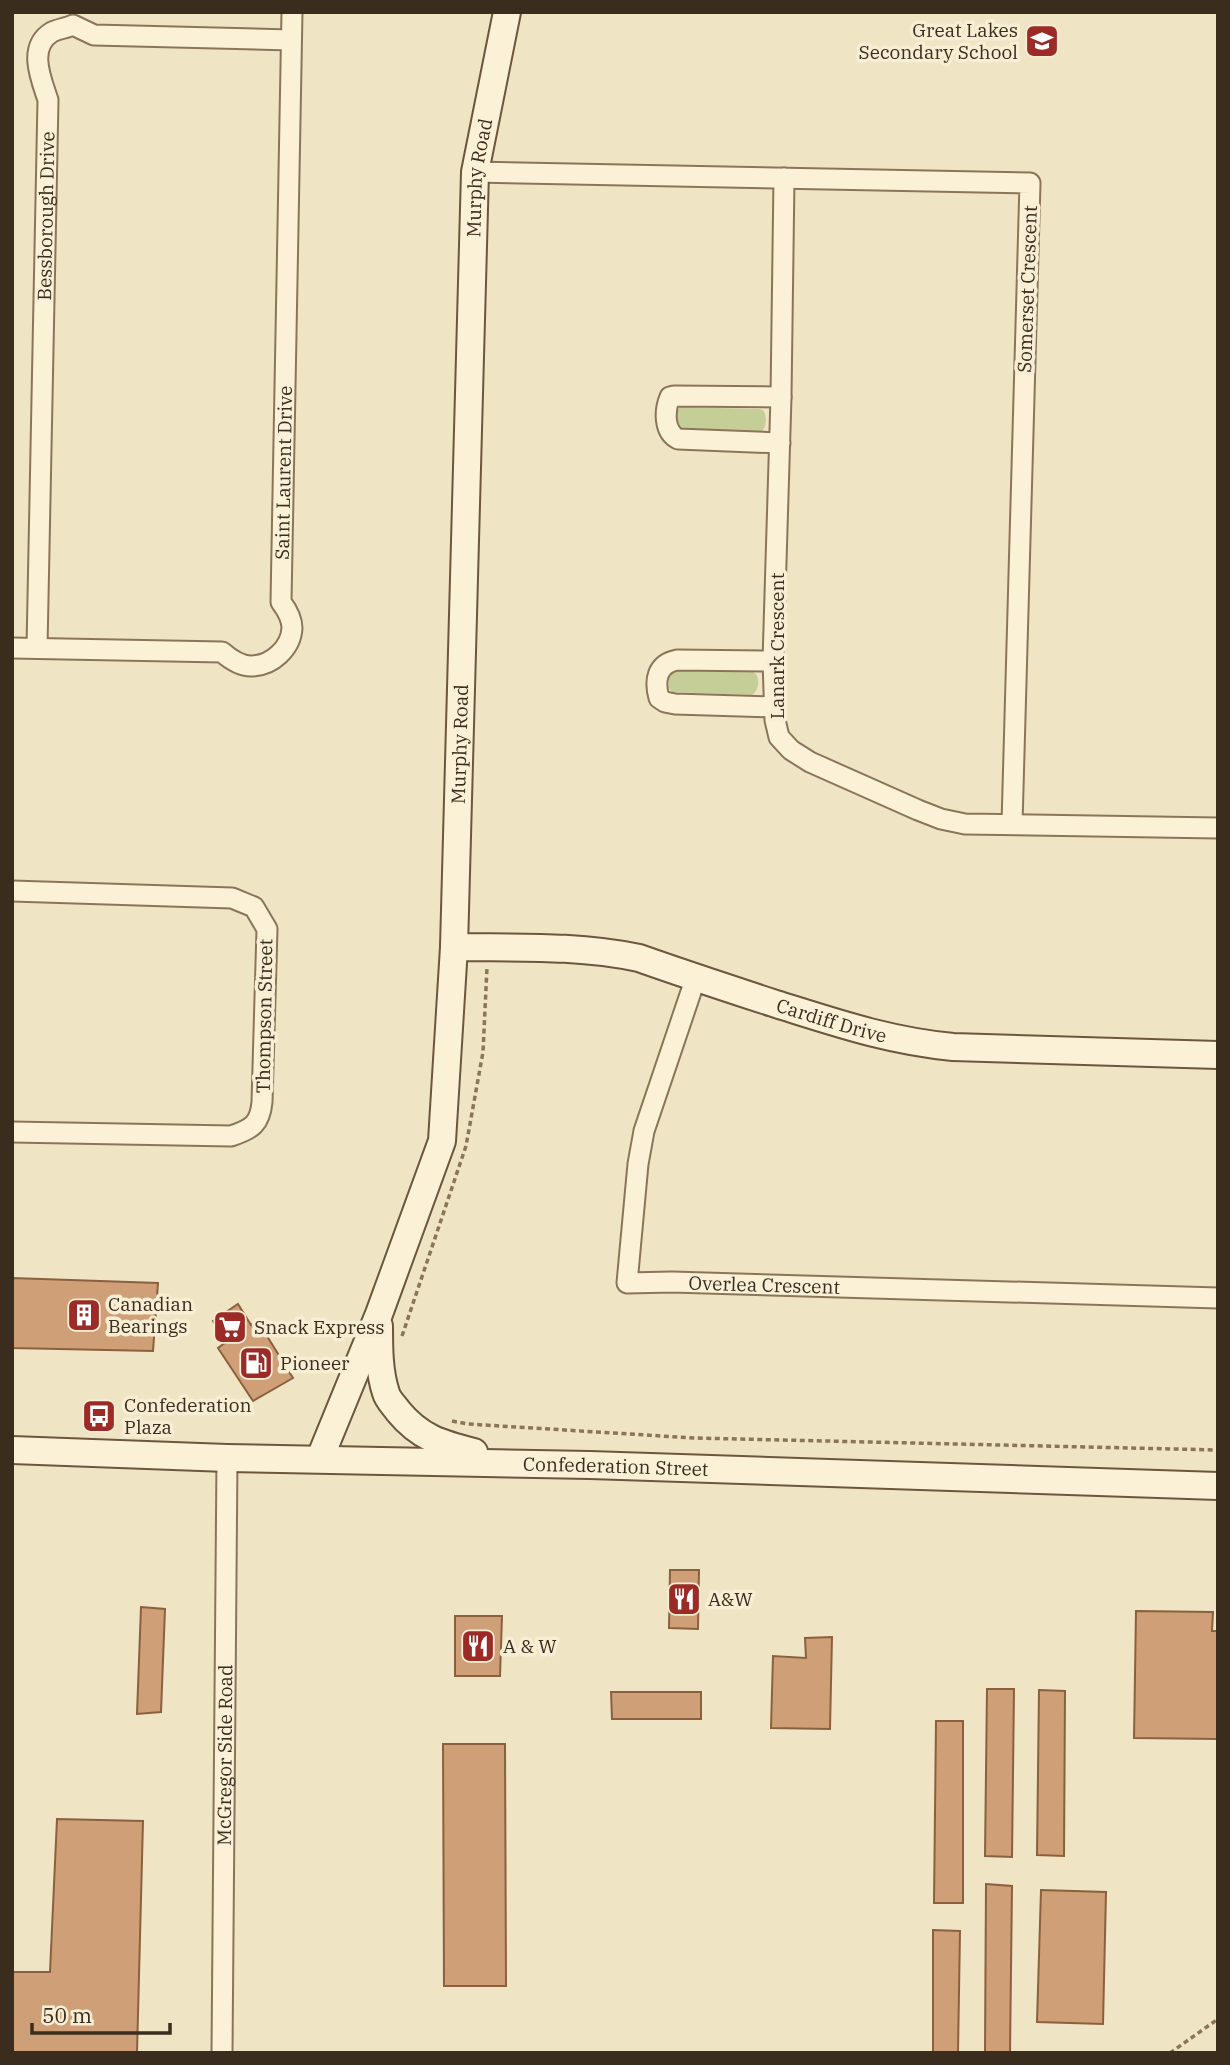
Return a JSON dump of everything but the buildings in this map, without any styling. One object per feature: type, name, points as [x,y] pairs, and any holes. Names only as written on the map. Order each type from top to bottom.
[{"type":"street","name":"Saint Laurent Drive","points":[[12,648],[222,652],[233,661],[250,666],[266,664],[279,656],[287,643],[292,628],[289,614],[281,602],[292,12]]},
{"type":"street","name":"Murphy Road","points":[[320,1458],[379,1314],[442,1142],[454,947],[475,172],[507,12]]},
{"type":"street","name":"Bessborough Drive","points":[[37,649],[48,100],[38,69],[40,46],[51,33],[73,25],[94,35],[291,40]]},
{"type":"street","name":"Somerset Crescent","points":[[475,172],[1030,183],[1012,824]]},
{"type":"street","name":"Lanark Crescent","points":[[784,178],[773,660],[775,720],[779,737],[791,750],[810,762],[942,819],[965,824],[1218,828]]},
{"type":"street","points":[[780,443],[678,439],[671,436],[667,430],[667,402],[674,396],[781,397]]},
{"type":"street","points":[[773,660],[669,662],[659,671],[657,690],[659,698],[675,704],[775,707]]},
{"type":"street","name":"Thompson Street","points":[[12,891],[232,898],[254,908],[267,929],[261,1116],[248,1130],[231,1136],[12,1132]]},
{"type":"street","name":"Cardiff Drive","points":[[454,947],[557,947],[588,949],[639,958],[844,1026],[902,1041],[953,1046],[1218,1055]]},
{"type":"street","name":"Overlea Crescent","points":[[696,977],[644,1131],[638,1164],[628,1283],[672,1282],[1218,1298]]},
{"type":"street","points":[[379,1314],[380,1357],[386,1396],[409,1425],[424,1436],[444,1444],[516,1463]]},
{"type":"street","name":"Confederation Street","points":[[12,1450],[1218,1486]]},
{"type":"street","name":"McGregor Side Road","points":[[222,2053],[227,1458]]},
{"type":"path","points":[[402,1346],[402,1336],[466,1146],[483,1052],[488,947]]},
{"type":"path","points":[[442,1419],[468,1424],[694,1438],[1218,1450]]},
{"type":"path","points":[[1170,2053],[1218,2019]]},
{"type":"green space","points":[[681,407],[763,410],[766,424],[762,431],[754,433],[681,431],[678,428],[676,411]]},
{"type":"green space","points":[[674,669],[751,671],[758,678],[758,686],[752,695],[672,692],[669,688],[668,673]]},
{"type":"place","name":"Great Lakes Secondary School","points":[[1042,41]]},
{"type":"place","name":"Canadian Bearings","points":[[84,1315]]},
{"type":"place","name":"Snack Express","points":[[230,1327]]},
{"type":"place","name":"Pioneer","points":[[256,1363]]},
{"type":"place","name":"Confederation Plaza","points":[[99,1416]]},
{"type":"place","name":"A&W","points":[[684,1599]]},
{"type":"place","name":"A & W","points":[[478,1646]]}]
